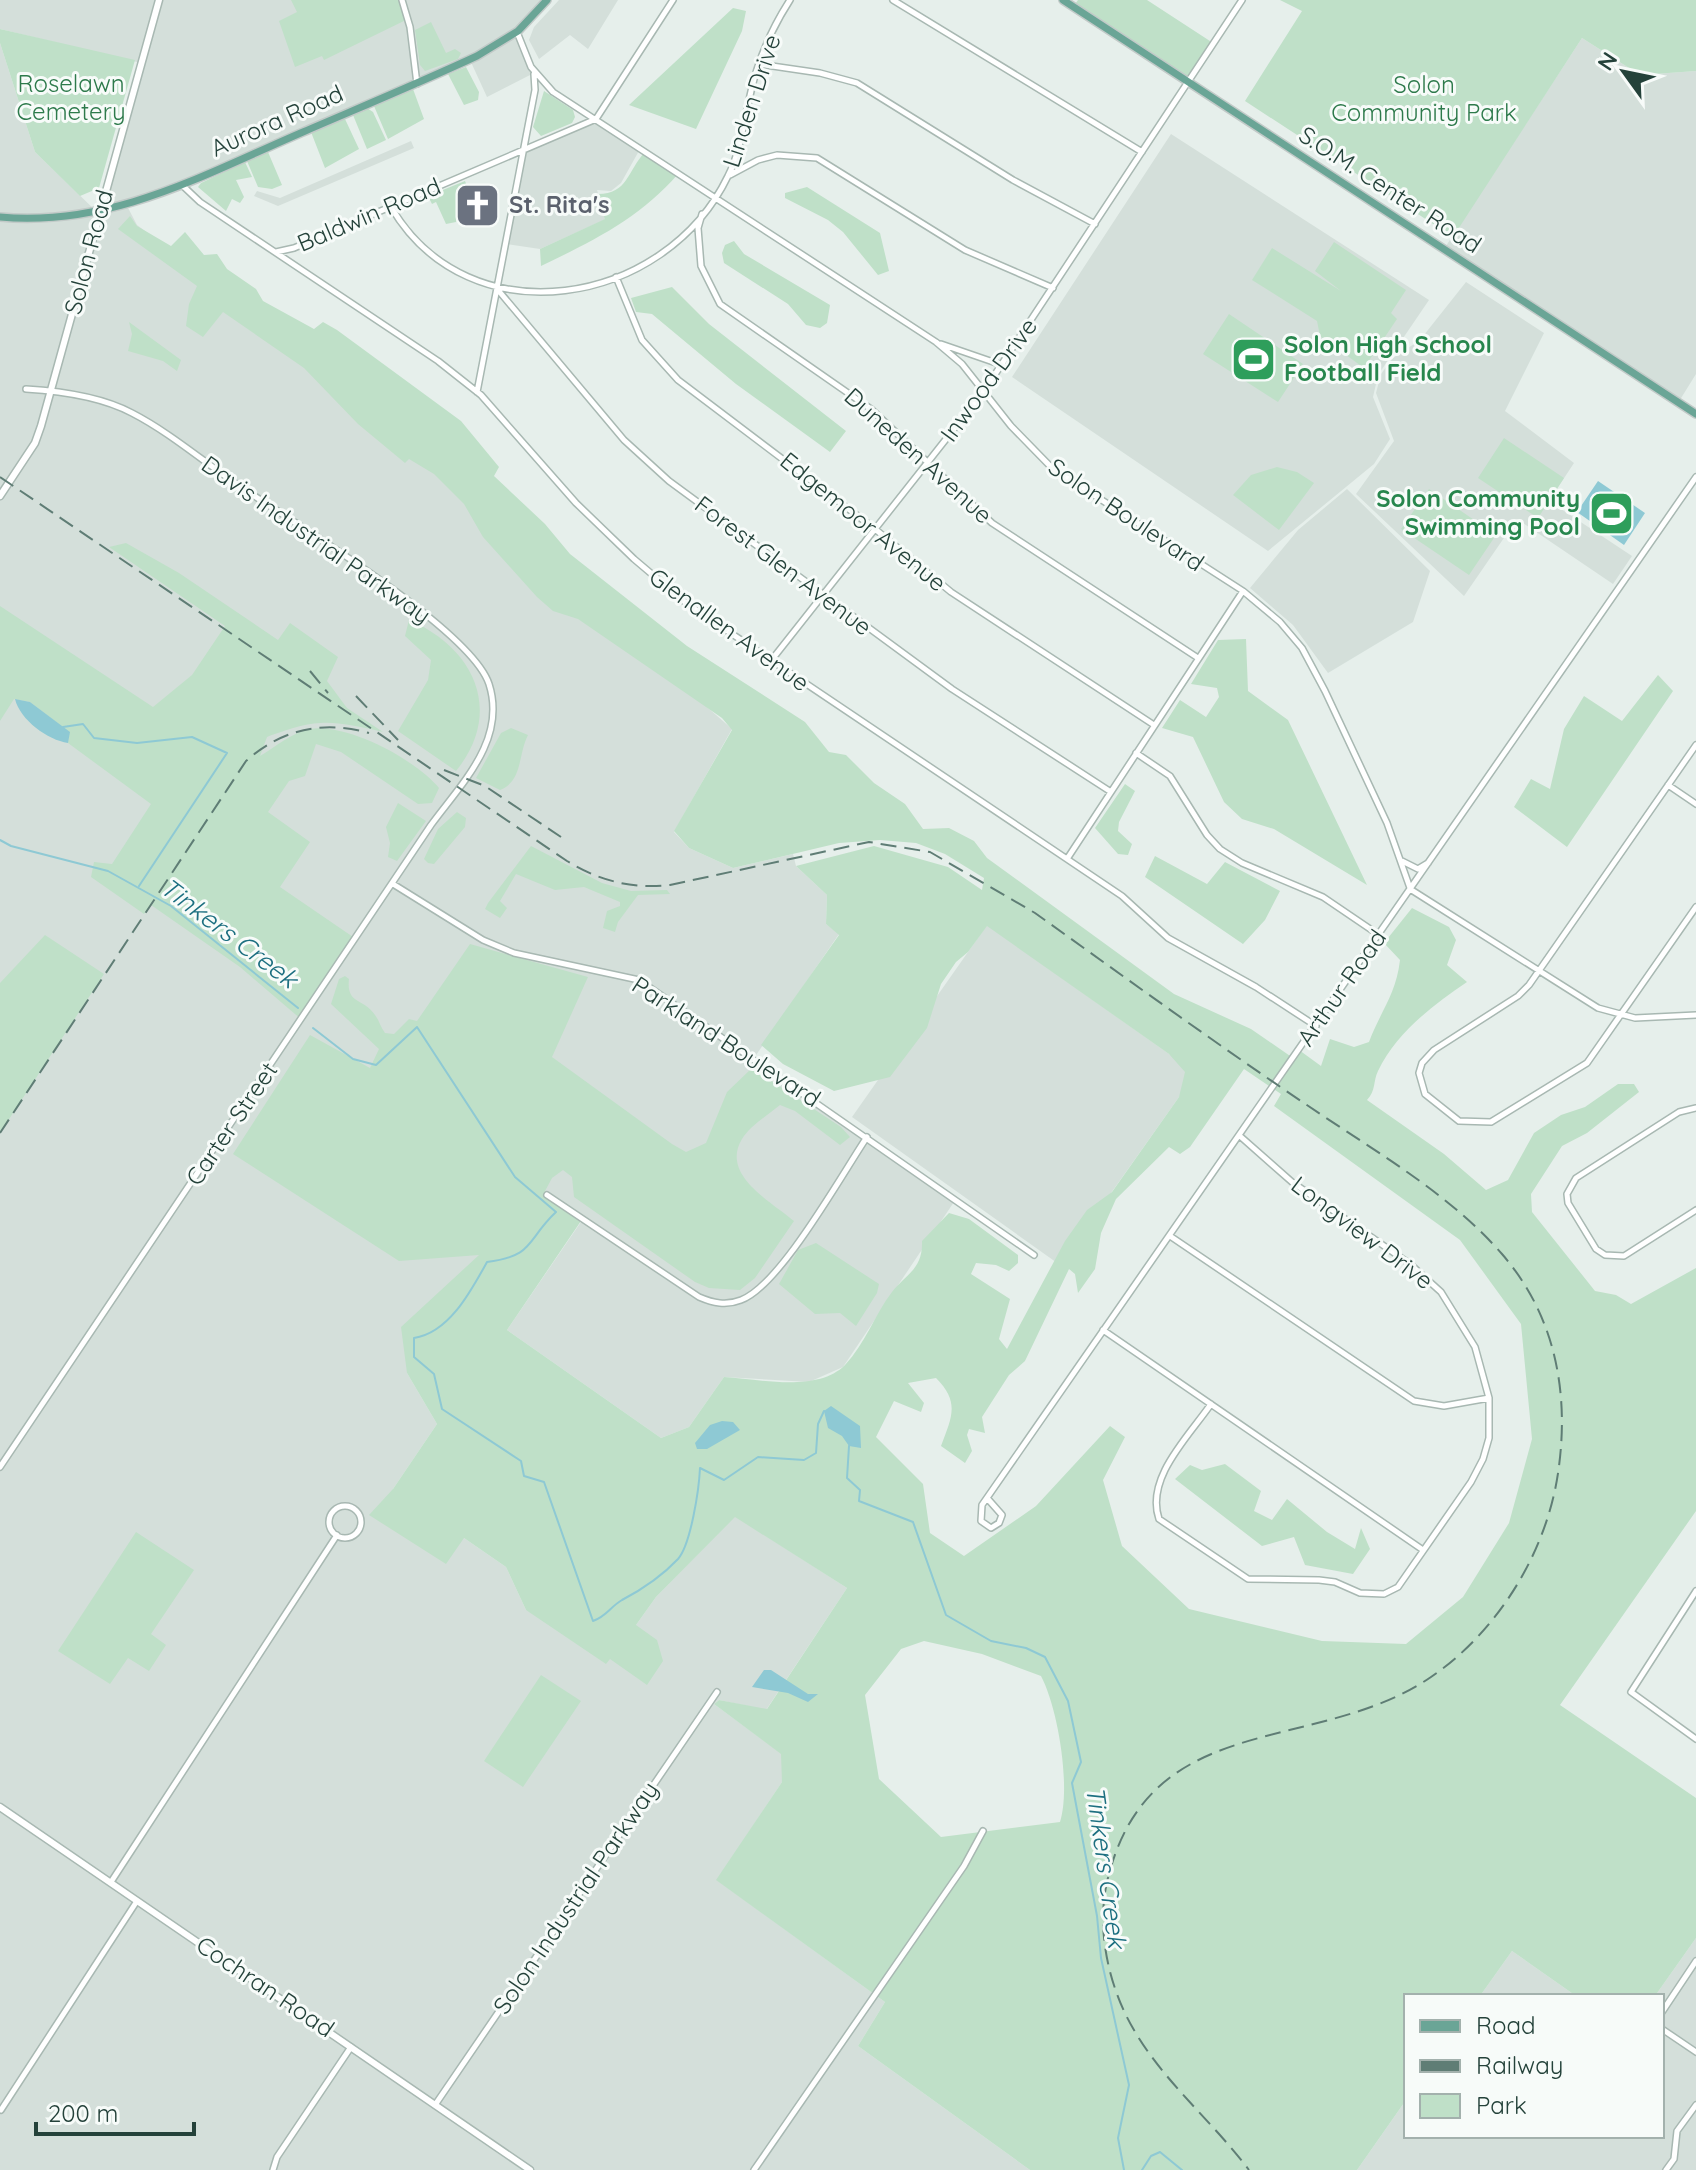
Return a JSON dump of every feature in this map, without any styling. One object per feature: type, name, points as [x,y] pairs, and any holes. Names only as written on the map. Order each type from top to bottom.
[{"type":"main road","name":"Aurora Road","points":[[0,217],[44,219],[98,213],[182,185],[477,56],[517,32],[547,0]]},
{"type":"main road","name":"S.O.M. Center Road","points":[[1063,0],[1696,414]]},
{"type":"street","name":"Solon Road","points":[[0,496],[35,443],[159,0]]},
{"type":"street","points":[[402,0],[411,31],[417,84]]},
{"type":"street","points":[[596,119],[673,0]]},
{"type":"street","name":"Linden Drive","points":[[391,207],[411,238],[430,256],[466,278],[498,290],[570,290],[616,277],[665,250],[715,198],[728,176],[759,64],[790,0]]},
{"type":"street","points":[[893,0],[1142,152]]},
{"type":"street","name":"Inwood Drive","points":[[770,662],[984,391],[1242,0]]},
{"type":"street","name":"Solon Boulevard","points":[[517,32],[534,73],[553,92],[936,342],[1052,468],[1243,591],[1280,622],[1314,667],[1399,857],[1410,889]]},
{"type":"street","points":[[759,64],[820,73],[857,83],[1013,180],[1095,224]]},
{"type":"street","points":[[477,392],[525,148],[535,90],[534,73]]},
{"type":"street","name":"Baldwin Road","points":[[275,252],[294,248],[596,119]]},
{"type":"street","points":[[728,176],[758,160],[777,155],[817,158],[965,250],[1053,288]]},
{"type":"street","name":"Glenallen Avenue","points":[[182,185],[200,202],[438,361],[477,392],[576,503],[634,559],[696,610],[1122,896],[1168,938],[1256,987],[1316,1026]]},
{"type":"street","name":"Duneden Avenue","points":[[702,214],[698,228],[701,266],[720,304],[871,409],[992,523],[1198,658]]},
{"type":"street","name":"Edgemoor Avenue","points":[[616,277],[642,340],[664,367],[875,529],[951,592],[1154,725]]},
{"type":"street","name":"Forest Glen Avenue","points":[[498,290],[644,459],[821,595],[952,689],[1111,792]]},
{"type":"street","points":[[936,342],[1002,365]]},
{"type":"street","name":"Davis Industrial Parkway","points":[[26,389],[51,391],[131,412],[387,586],[461,644],[489,684],[492,704],[491,729],[481,757],[464,780]]},
{"type":"street","name":"Arthur Road","points":[[987,1498],[1169,1235],[1241,1137],[1696,477]]},
{"type":"street","points":[[1067,859],[1243,591]]},
{"type":"street","points":[[1696,745],[1538,973],[1518,996],[1427,1056],[1419,1073],[1425,1094],[1431,1102],[1459,1121],[1491,1122],[1587,1063],[1696,907]]},
{"type":"street","points":[[1136,753],[1170,776],[1200,825],[1220,849],[1242,863],[1323,897],[1379,935]]},
{"type":"street","name":"Carter Street","points":[[0,1467],[464,780]]},
{"type":"street","points":[[1668,785],[1696,804]]},
{"type":"street","points":[[1399,857],[1411,868],[1418,869],[1432,860]]},
{"type":"street","name":"Parkland Boulevard","points":[[393,884],[483,940],[514,953],[639,980],[1034,1255]]},
{"type":"street","points":[[1410,889],[1582,1000],[1621,1015],[1650,1019],[1696,1015]]},
{"type":"street","points":[[1696,1108],[1679,1112],[1576,1178],[1567,1194],[1568,1203],[1596,1249],[1614,1257],[1624,1256],[1696,1210]]},
{"type":"street","points":[[547,1195],[699,1297],[715,1304],[743,1300],[774,1276],[867,1137]]},
{"type":"street","name":"Longview Drive","points":[[1211,1404],[1156,1487],[1154,1505],[1159,1519],[1219,1563],[1248,1579],[1335,1582],[1373,1596],[1398,1587],[1483,1459],[1489,1438],[1489,1398],[1468,1331],[1427,1277],[1292,1182],[1241,1137]]},
{"type":"street","points":[[1169,1235],[1414,1401],[1444,1406],[1489,1398]]},
{"type":"street","points":[[1103,1330],[1423,1550]]},
{"type":"street","points":[[987,1498],[1000,1507],[1002,1515],[999,1523],[991,1528],[979,1517],[987,1498]]},
{"type":"street","points":[[342,1506],[352,1508],[360,1515],[358,1531],[351,1537],[337,1535],[330,1527],[333,1512],[342,1506]]},
{"type":"street","points":[[111,1882],[337,1535]]},
{"type":"street","points":[[1696,1591],[1631,1692],[1642,1703],[1696,1739]]},
{"type":"street","name":"Solon Industrial Parkway","points":[[435,2105],[717,1692]]},
{"type":"street","name":"Cochran Road","points":[[0,1807],[530,2170]]},
{"type":"street","points":[[754,2170],[964,1866],[983,1831]]},
{"type":"street","points":[[1,2110],[138,1900]]},
{"type":"street","points":[[1664,2009],[1696,1961]]},
{"type":"street","points":[[1664,2030],[1696,2052]]},
{"type":"street","points":[[273,2170],[277,2157],[351,2046]]},
{"type":"street","points":[[1666,2170],[1674,2159],[1677,2131],[1696,2105]]},
{"type":"shaded area","points":[[0,0],[547,0],[517,32],[534,73],[487,97],[470,60],[127,206],[137,225],[282,334],[732,729],[674,832],[689,848],[733,868],[793,854],[796,866],[827,895],[826,924],[839,934],[754,1058],[956,1199],[843,1367],[809,1382],[724,1377],[689,1427],[661,1438],[507,1330],[583,1219],[407,1373],[437,1424],[393,1489],[506,1567],[526,1610],[636,1625],[656,1597],[735,1516],[847,1588],[766,1710],[719,1700],[714,1704],[782,1754],[782,1782],[717,1880],[885,2002],[858,2046],[1030,2170],[0,2170],[0,43],[35,152],[98,213],[141,63],[0,29]]},
{"type":"shaded area","points":[[559,0],[618,0],[588,49],[570,35],[539,59],[529,40],[534,27]]},
{"type":"shaded area","points":[[1582,38],[1640,75],[1696,71],[1696,374],[1678,403],[1444,249]]},
{"type":"shaded area","points":[[595,123],[640,149],[621,183],[611,191],[597,190],[606,219],[540,249],[507,244],[524,152]]},
{"type":"shaded area","points":[[1171,134],[1429,300],[1378,375],[1373,397],[1390,439],[1374,464],[1268,551],[1012,377]]},
{"type":"shaded area","points":[[411,141],[414,148],[278,206],[254,196],[257,191],[280,198]]},
{"type":"shaded area","points":[[1466,282],[1544,333],[1505,411],[1574,463],[1549,501],[1632,556],[1613,584],[1517,519],[1464,596],[1356,494],[1394,441],[1376,393],[1381,374],[1393,358],[1420,340]]},
{"type":"shaded area","points":[[1347,489],[1430,571],[1413,622],[1328,673],[1293,625],[1250,588],[1298,530]]},
{"type":"shaded area","points":[[987,925],[1196,1073],[1060,1265],[852,1117]]},
{"type":"shaded area","points":[[1696,1938],[1696,2170],[1357,2170],[1404,2103],[1404,2138],[1664,2138],[1664,1994],[1656,1994]]},
{"type":"shaded area","points":[[1512,1951],[1573,1994],[1481,1994]]},
{"type":"green space","points":[[291,0],[399,0],[408,19],[324,60],[322,56],[295,67],[279,21],[297,12]]},
{"type":"green space","points":[[1078,0],[1147,0],[1213,43],[1187,83],[1073,7]]},
{"type":"green space","name":"Solon Community Park","points":[[1280,0],[1696,0],[1696,71],[1640,75],[1582,38],[1453,237],[1245,101],[1302,11]]},
{"type":"green space","points":[[733,8],[746,11],[742,31],[696,129],[629,105]]},
{"type":"green space","points":[[431,22],[446,53],[455,49],[461,53],[458,59],[425,71],[420,65],[415,30]]},
{"type":"green space","name":"Roselawn Cemetery","points":[[0,29],[135,60],[99,188],[80,196],[35,152],[0,43]]},
{"type":"green space","points":[[466,67],[479,92],[478,100],[464,105],[448,74]]},
{"type":"green space","points":[[413,89],[424,119],[388,139],[374,106]]},
{"type":"green space","points":[[544,91],[573,110],[575,117],[572,123],[541,136],[533,127]]},
{"type":"green space","points":[[367,108],[373,112],[386,140],[367,149],[353,115]]},
{"type":"green space","points":[[345,119],[359,149],[325,168],[311,132]]},
{"type":"green space","points":[[268,152],[282,185],[272,189],[258,187],[247,161]]},
{"type":"green space","points":[[645,152],[678,174],[632,216],[597,238],[541,266],[540,249],[605,219],[596,194],[615,191],[621,186]]},
{"type":"green space","points":[[245,162],[252,177],[236,180],[244,197],[240,203],[232,199],[226,211],[198,187],[201,183]]},
{"type":"green space","points":[[465,181],[467,186],[460,195],[464,209],[456,222],[446,224],[436,202],[432,204],[428,196]]},
{"type":"green space","points":[[807,187],[880,233],[889,271],[878,275],[843,232],[828,220],[785,198],[785,193]]},
{"type":"green space","points":[[130,216],[137,226],[171,246],[185,232],[204,255],[217,254],[227,269],[256,289],[263,301],[314,329],[323,322],[337,330],[461,421],[499,467],[494,476],[545,524],[570,554],[687,646],[805,722],[829,752],[846,755],[874,783],[905,804],[923,829],[949,828],[974,841],[987,858],[1174,994],[1251,1029],[1293,1058],[1299,1050],[1321,1066],[1330,1039],[1354,1047],[1369,1042],[1392,993],[1400,960],[1384,943],[1412,908],[1449,927],[1456,940],[1447,965],[1467,982],[1405,1032],[1378,1071],[1367,1100],[1444,1154],[1486,1190],[1508,1180],[1534,1133],[1561,1115],[1585,1107],[1618,1084],[1634,1084],[1639,1092],[1587,1133],[1562,1146],[1531,1194],[1532,1212],[1595,1291],[1616,1295],[1631,1304],[1696,1268],[1696,1511],[1560,1705],[1696,1798],[1696,1938],[1656,1994],[1573,1994],[1512,1951],[1481,1994],[1404,1994],[1404,2103],[1357,2170],[1030,2170],[858,2046],[885,2002],[716,1880],[782,1782],[781,1754],[714,1704],[719,1700],[767,1709],[847,1588],[735,1517],[656,1597],[636,1625],[657,1640],[663,1661],[647,1685],[610,1659],[606,1664],[526,1610],[506,1567],[464,1538],[446,1564],[369,1515],[393,1489],[437,1424],[407,1373],[401,1327],[479,1255],[399,1261],[233,1154],[310,1035],[370,1068],[379,1049],[331,1004],[339,979],[345,976],[349,979],[353,997],[371,1010],[385,1033],[394,1034],[409,1019],[417,1021],[470,944],[588,977],[552,1057],[672,1144],[686,1152],[706,1143],[727,1092],[752,1068],[841,1127],[850,1137],[840,1145],[795,1111],[780,1105],[745,1134],[737,1152],[743,1176],[762,1196],[794,1221],[755,1278],[740,1290],[709,1288],[695,1282],[574,1197],[572,1177],[563,1170],[552,1178],[544,1193],[583,1218],[507,1330],[661,1438],[689,1427],[724,1377],[804,1382],[833,1374],[845,1365],[892,1292],[917,1264],[922,1241],[949,1213],[969,1219],[1018,1255],[1018,1263],[1009,1271],[996,1265],[976,1263],[971,1274],[1010,1299],[999,1339],[1007,1349],[1065,1241],[1087,1210],[1112,1192],[1179,1097],[1185,1072],[1169,1054],[987,926],[941,984],[927,1028],[890,1077],[834,1091],[783,1064],[761,1045],[839,935],[826,924],[827,895],[796,866],[874,846],[948,867],[982,890],[984,878],[945,854],[916,843],[880,840],[839,843],[733,868],[689,848],[674,831],[732,730],[722,718],[578,619],[553,611],[483,537],[464,504],[434,474],[409,459],[405,463],[358,424],[304,368],[223,312],[203,337],[186,326],[189,304],[197,286],[118,229]],"holes":[[[1244,1069],[1281,1094],[1274,1106],[1460,1240],[1521,1324],[1532,1439],[1509,1523],[1463,1597],[1406,1644],[1322,1641],[1189,1609],[1122,1546],[1103,1480],[1125,1437],[1110,1426],[1036,1506],[964,1556],[930,1533],[923,1484],[876,1437],[894,1401],[921,1412],[924,1403],[908,1383],[936,1378],[944,1387],[952,1410],[941,1446],[965,1463],[972,1451],[967,1435],[969,1429],[985,1433],[982,1417],[1009,1375],[1025,1361],[1069,1269],[1075,1274],[1078,1293],[1095,1269],[1101,1233],[1116,1199],[1169,1147],[1180,1154],[1190,1147]],[[924,1641],[982,1654],[1041,1676],[1053,1707],[1061,1748],[1064,1789],[1060,1822],[941,1837],[879,1779],[865,1695],[901,1649]]]},
{"type":"green space","points":[[734,241],[744,254],[830,305],[827,323],[820,328],[806,325],[788,304],[724,263],[722,253],[725,245]]},
{"type":"green space","points":[[1334,242],[1406,290],[1391,313],[1397,319],[1364,368],[1320,336],[1317,321],[1252,280],[1272,248],[1341,291],[1315,271]]},
{"type":"green space","points":[[672,287],[709,324],[846,431],[830,452],[736,384],[652,314],[636,312],[631,298]]},
{"type":"green space","name":"Solon High School Football Field","points":[[1229,314],[1303,364],[1278,402],[1203,354]]},
{"type":"green space","points":[[129,322],[181,360],[177,371],[163,361],[128,351],[132,334]]},
{"type":"green space","points":[[1504,438],[1564,478],[1538,518],[1478,478]]},
{"type":"green space","points":[[1277,467],[1297,472],[1314,483],[1279,530],[1233,495],[1251,475]]},
{"type":"green space","points":[[1429,489],[1496,535],[1469,575],[1401,529]]},
{"type":"green space","points":[[126,543],[179,573],[278,640],[290,623],[338,657],[327,681],[347,708],[383,732],[336,723],[312,724],[267,737],[260,756],[291,736],[310,729],[343,732],[398,755],[439,788],[432,803],[418,804],[341,752],[316,744],[305,776],[289,781],[268,812],[310,842],[280,887],[356,939],[302,1020],[240,967],[151,905],[144,914],[91,877],[94,862],[112,864],[151,804],[68,743],[69,732],[30,702],[14,699],[0,721],[0,606],[153,707],[192,675],[225,626],[109,547]]},
{"type":"green space","points":[[409,620],[451,647],[466,665],[475,684],[480,705],[478,726],[470,749],[456,771],[398,731],[428,680],[431,660],[405,636]]},
{"type":"green space","points":[[1246,639],[1248,691],[1288,720],[1367,885],[1274,829],[1242,819],[1224,802],[1193,737],[1162,728],[1180,700],[1206,717],[1219,697],[1217,688],[1191,684],[1218,640]]},
{"type":"green space","points":[[1658,675],[1673,691],[1567,847],[1514,807],[1531,779],[1550,789],[1564,729],[1584,696],[1622,721]]},
{"type":"green space","points":[[511,728],[528,735],[513,780],[500,790],[476,778],[501,733]]},
{"type":"green space","points":[[1125,784],[1135,791],[1119,822],[1118,831],[1132,844],[1128,855],[1118,854],[1095,828]]},
{"type":"green space","points":[[398,803],[426,821],[397,861],[388,857],[390,843],[386,827]]},
{"type":"green space","points":[[457,812],[466,818],[465,827],[434,864],[428,863],[424,859],[438,829]]},
{"type":"green space","points":[[531,846],[602,883],[631,891],[667,890],[670,894],[638,895],[618,922],[615,932],[603,928],[607,911],[620,906],[620,902],[584,887],[555,890],[516,874],[500,901],[507,908],[500,918],[485,909]]},
{"type":"green space","points":[[1155,856],[1207,884],[1225,862],[1280,891],[1265,920],[1243,944],[1145,877]]},
{"type":"green space","points":[[45,935],[104,974],[0,1133],[0,983]]},
{"type":"green space","points":[[816,1243],[879,1284],[877,1293],[856,1326],[840,1313],[815,1314],[779,1284],[798,1250]]},
{"type":"green space","points":[[1225,1464],[1261,1491],[1254,1511],[1272,1520],[1287,1499],[1327,1532],[1355,1549],[1361,1528],[1370,1549],[1353,1574],[1305,1565],[1294,1537],[1262,1546],[1175,1479],[1190,1465],[1202,1470]]},
{"type":"green space","points":[[136,1532],[194,1570],[151,1634],[166,1645],[149,1671],[128,1658],[110,1684],[58,1651]]},
{"type":"green space","points":[[541,1675],[581,1701],[523,1787],[484,1761]]},
{"type":"water","name":"Solon Community Swimming Pool","points":[[1598,481],[1645,513],[1624,545],[1577,512]]},
{"type":"water","points":[[15,699],[30,702],[70,732],[68,743],[36,728]]},
{"type":"water","points":[[831,1406],[860,1426],[861,1448],[849,1446],[842,1436],[828,1428],[824,1411]]},
{"type":"water","points":[[722,1421],[733,1422],[740,1430],[707,1449],[697,1449],[695,1443],[710,1425]]},
{"type":"water","points":[[764,1670],[771,1670],[808,1694],[818,1694],[808,1702],[788,1693],[752,1687]]},
{"type":"waterway","name":"Tinkers Creek","points":[[63,727],[83,724],[94,738],[137,743],[192,737],[227,753],[139,886]]},
{"type":"waterway","name":"Tinkers Creek","points":[[0,840],[11,846],[108,871],[171,906],[298,1008]]},
{"type":"waterway","name":"Tinkers Creek","points":[[313,1028],[353,1059],[376,1065],[417,1027],[515,1177],[556,1212],[522,1251],[487,1262],[458,1309],[438,1328],[414,1338],[414,1357],[434,1374],[442,1409],[521,1461],[524,1476],[544,1482],[593,1621],[652,1582],[683,1552],[696,1502],[700,1468],[724,1480],[758,1457],[804,1460],[816,1453],[818,1424],[824,1411]]},
{"type":"waterway","name":"Tinkers Creek","points":[[849,1446],[847,1478],[860,1490],[859,1501],[913,1522],[946,1615],[991,1641],[1026,1648],[1045,1657],[1068,1701],[1081,1762],[1072,1783],[1097,1916],[1101,1958],[1129,2085],[1118,2138],[1124,2170]]},
{"type":"waterway","name":"Tinkers Creek","points":[[1142,2170],[1151,2156],[1160,2152],[1182,2170]]},
{"type":"railway","points":[[0,477],[567,861],[591,874],[616,882],[656,886],[869,842],[930,852],[1035,913],[1234,1055],[1432,1190],[1480,1231],[1520,1277],[1546,1327],[1554,1354],[1562,1409],[1562,1437],[1553,1497],[1544,1527],[1517,1585],[1479,1636],[1431,1677],[1386,1701],[1338,1718],[1241,1743],[1197,1761],[1159,1787],[1128,1826],[1107,1882],[1104,1939],[1112,1977],[1125,2014],[1160,2067],[1249,2170]]},
{"type":"railway","points":[[310,671],[328,693]]},
{"type":"railway","points":[[356,696],[398,740]]},
{"type":"railway","points":[[0,1133],[246,761],[274,741],[304,730],[335,727],[369,733]]},
{"type":"railway","points":[[444,770],[485,786],[561,837]]},
{"type":"place","name":"St. Rita's","points":[[478,205]]},
{"type":"place","name":"Solon High School Football Field","points":[[1253,359]]},
{"type":"place","name":"Solon Community Swimming Pool","points":[[1611,513]]}]
